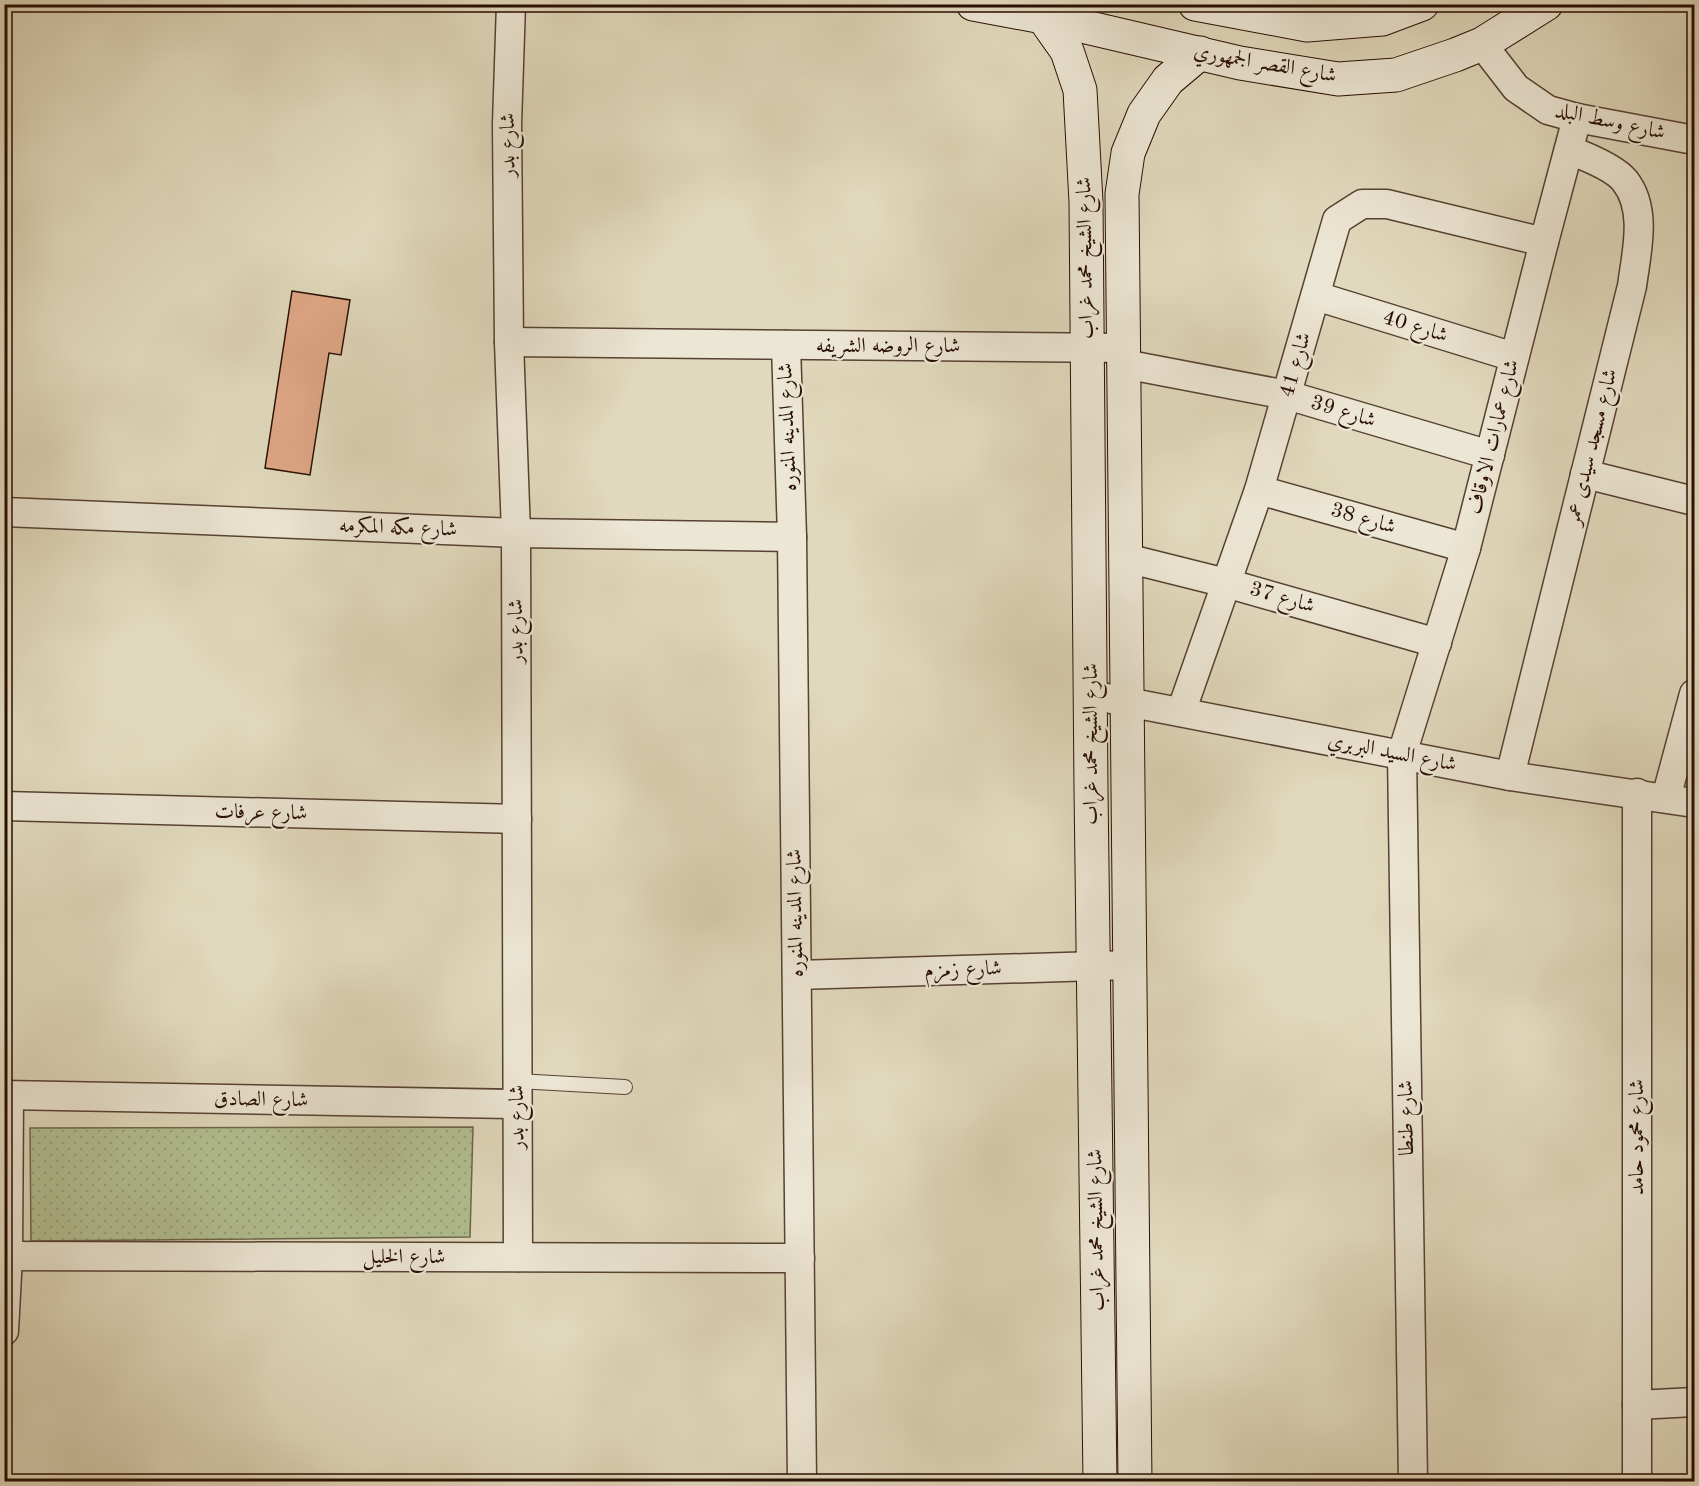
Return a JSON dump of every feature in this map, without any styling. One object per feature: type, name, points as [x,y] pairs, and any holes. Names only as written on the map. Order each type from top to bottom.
[{"type":"main road","name":"شارع القصر الجمهوري","points":[[973,4],[1043,17],[1240,63],[1338,79],[1396,75],[1482,44],[1546,4]]},
{"type":"main road","points":[[1196,4],[1307,25],[1382,19],[1422,4]]},
{"type":"main road","name":"شارع الشيخ محمد غراب","points":[[1043,17],[1066,51],[1080,90],[1086,202],[1100,1482]]},
{"type":"main road","name":"شارع الشيخ محمد غراب","points":[[1135,1482],[1122,194],[1128,153],[1144,114],[1168,80],[1200,53]]},
{"type":"street","name":"شارع بدر","points":[[511,4],[507,124],[509,342],[516,533],[518,1257]]},
{"type":"street","name":"شارع وسط البلد","points":[[1482,44],[1516,88],[1548,110],[1577,118],[1695,140]]},
{"type":"street","name":"شارع عمارات الاوقاف","points":[[1402,754],[1466,548],[1577,118]]},
{"type":"street","name":"شارع مسجد سيدى عمر","points":[[1510,776],[1632,286],[1639,234],[1637,206],[1625,181],[1596,160],[1569,150]]},
{"type":"street","name":"شارع 41","points":[[1181,712],[1259,490],[1337,220],[1362,204],[1387,204],[1544,242]]},
{"type":"street","name":"شارع 40","points":[[1316,296],[1514,357]]},
{"type":"street","name":"شارع الروضه الشريفه","points":[[509,342],[1087,347],[1124,356]]},
{"type":"street","name":"شارع المدينه المنوره","points":[[786,345],[792,537],[802,1482]]},
{"type":"street","name":"شارع 39","points":[[1124,356],[1287,395],[1490,455]]},
{"type":"street","points":[[1585,474],[1695,501]]},
{"type":"street","name":"شارع 38","points":[[1259,490],[1466,548]]},
{"type":"street","name":"شارع مكه المكرمه","points":[[4,512],[516,533],[792,537]]},
{"type":"street","name":"شارع 37","points":[[1126,558],[1226,582],[1437,643]]},
{"type":"street","points":[[1666,798],[1695,694]]},
{"type":"street","name":"شارع السيد البربري","points":[[1091,695],[1510,776],[1695,803]]},
{"type":"street","name":"شارع طنطا","points":[[1402,754],[1413,1482]]},
{"type":"street","name":"شارع محمود حامد","points":[[1637,793],[1637,1482]]},
{"type":"street","name":"شارع عرفات","points":[[4,806],[517,819]]},
{"type":"street","name":"شارع زمزم","points":[[797,975],[1130,965]]},
{"type":"street","name":"شارع الصادق","points":[[7,1095],[517,1093]]},
{"type":"street","points":[[4,1331],[8,1256],[7,1095]]},
{"type":"street","name":"شارع الخليل","points":[[8,1256],[800,1258]]},
{"type":"street","points":[[1636,1405],[1695,1402]]},
{"type":"lane","points":[[517,1093],[625,1087]]},
{"type":"green space","points":[[473,1127],[470,1237],[31,1241],[30,1128]]},
{"type":"building","points":[[292,291],[350,300],[341,355],[329,353],[310,475],[265,468]]}]
